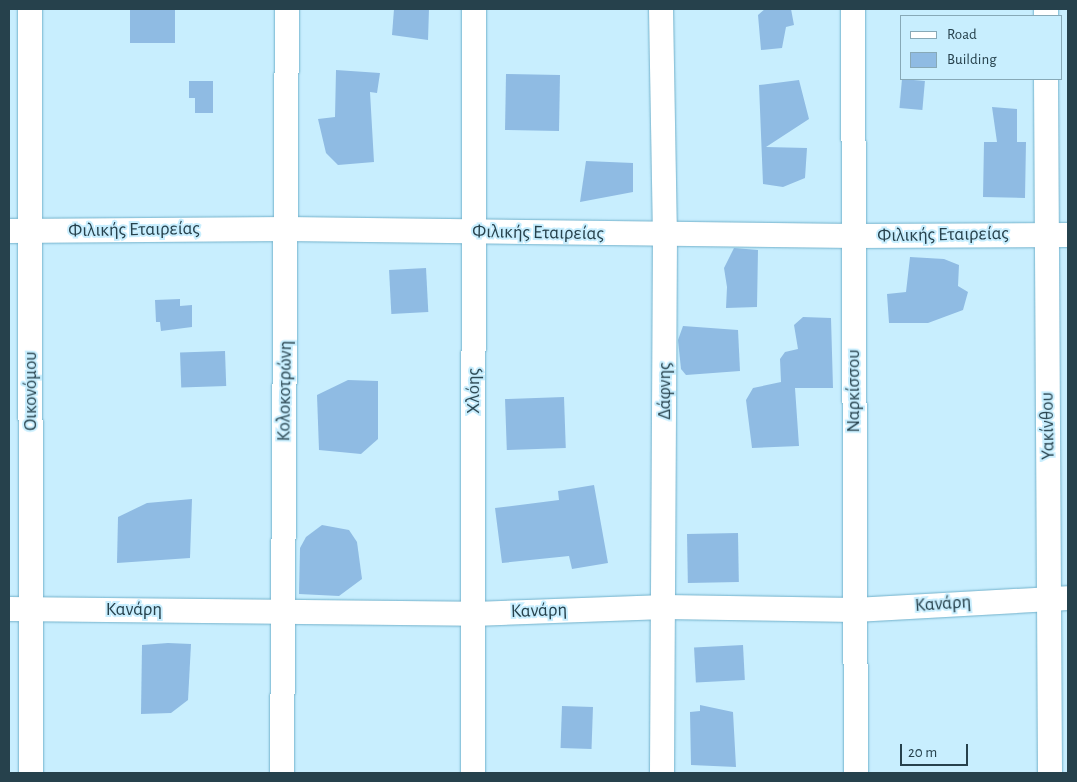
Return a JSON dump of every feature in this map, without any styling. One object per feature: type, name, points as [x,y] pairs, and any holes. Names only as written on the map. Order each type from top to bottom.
[{"type":"street","name":"Οικονόμου","points":[[30,9],[20,231],[20,609],[31,773]]},
{"type":"street","name":"Κολοκοτρώνη","points":[[282,773],[287,9]]},
{"type":"street","name":"Χλόης","points":[[473,773],[474,9]]},
{"type":"street","name":"Δάφνης","points":[[661,9],[665,234],[665,607],[662,773]]},
{"type":"street","name":"Ναρκίσσου","points":[[852,9],[856,773]]},
{"type":"street","name":"Υακίνθου","points":[[1046,80],[1057,235],[1059,598],[1050,773]]},
{"type":"street","name":"Φιλικής Εταιρείας","points":[[20,231],[287,229],[474,233],[854,236],[1057,235]]},
{"type":"street","name":"Κανάρη","points":[[20,609],[473,614],[665,607],[855,610],[1059,598]]},
{"type":"building","points":[[130,9],[175,9],[175,43],[130,43]]},
{"type":"building","points":[[394,9],[429,9],[428,40],[392,35]]},
{"type":"building","points":[[765,9],[791,9],[794,25],[786,27],[782,48],[761,50],[758,15]]},
{"type":"building","points":[[336,70],[380,73],[377,93],[370,92],[374,162],[338,165],[326,153],[318,119],[335,117]]},
{"type":"building","points":[[506,74],[560,75],[559,131],[505,130]]},
{"type":"building","points":[[799,80],[809,119],[766,147],[807,148],[805,178],[783,187],[763,184],[759,85]]},
{"type":"building","points":[[902,80],[925,81],[922,110],[899,108]]},
{"type":"building","points":[[189,81],[213,81],[213,113],[195,113],[195,98],[189,98]]},
{"type":"building","points":[[992,107],[1017,109],[1017,142],[1026,142],[1025,198],[983,197],[984,142],[997,142]]},
{"type":"building","points":[[586,161],[633,163],[633,192],[580,202]]},
{"type":"building","points":[[734,248],[758,250],[757,307],[726,308],[727,287],[724,268]]},
{"type":"building","points":[[910,257],[944,259],[959,265],[958,286],[968,292],[963,310],[928,323],[889,323],[887,294],[906,292]]},
{"type":"building","points":[[426,268],[428,312],[391,314],[389,270]]},
{"type":"building","points":[[180,299],[180,306],[192,305],[192,327],[161,331],[160,322],[156,322],[155,300]]},
{"type":"building","points":[[803,317],[831,318],[833,388],[795,388],[799,446],[752,448],[746,400],[753,388],[781,382],[780,359],[785,352],[798,349],[794,325]]},
{"type":"building","points":[[683,326],[738,330],[740,371],[686,375],[681,369],[678,340]]},
{"type":"building","points":[[225,351],[226,386],[181,388],[180,353]]},
{"type":"building","points":[[348,380],[378,381],[378,439],[361,454],[319,450],[317,395]]},
{"type":"building","points":[[564,397],[566,448],[507,450],[505,399]]},
{"type":"building","points":[[594,485],[608,563],[572,569],[569,556],[502,563],[495,508],[559,500],[558,491]]},
{"type":"building","points":[[192,499],[190,558],[117,563],[118,517],[147,503]]},
{"type":"building","points":[[322,525],[349,530],[357,542],[362,579],[339,596],[299,594],[300,548],[306,537]]},
{"type":"building","points":[[738,533],[739,582],[688,583],[687,534]]},
{"type":"building","points":[[191,644],[188,700],[171,713],[141,714],[142,645]]},
{"type":"building","points":[[743,645],[745,680],[696,683],[694,648]]},
{"type":"building","points":[[700,705],[733,712],[736,767],[691,765],[690,712],[700,711]]},
{"type":"building","points":[[562,706],[593,707],[592,749],[561,748]]}]
